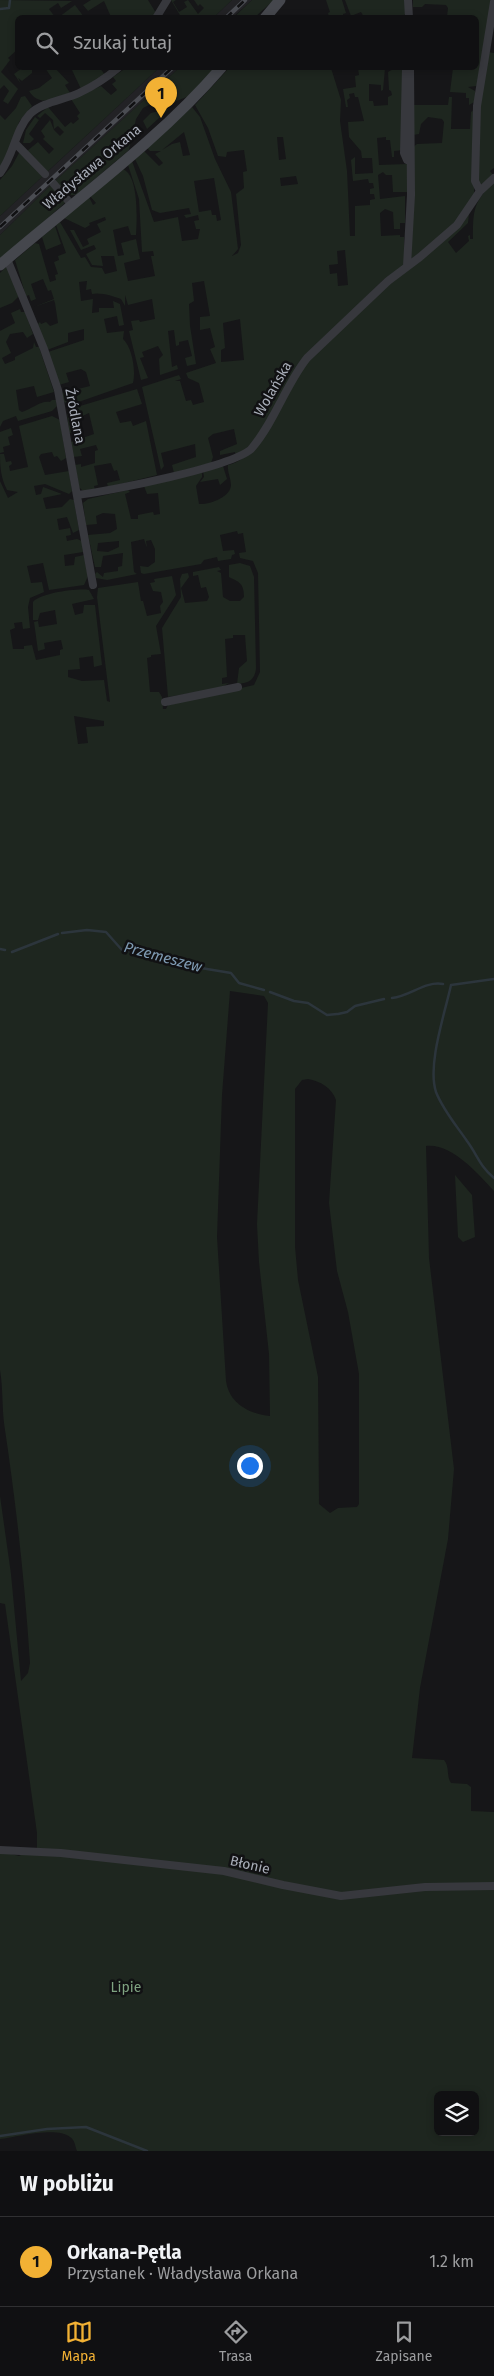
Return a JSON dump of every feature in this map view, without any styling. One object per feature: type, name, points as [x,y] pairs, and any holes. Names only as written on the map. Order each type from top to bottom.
[{"type":"street","points":[[158,15],[167,0]]},
{"type":"street","points":[[268,15],[280,0]]},
{"type":"street","points":[[408,0],[409,15]]},
{"type":"street","points":[[480,191],[475,181],[477,106],[494,2]]},
{"type":"street","points":[[0,173],[16,144],[20,128],[29,115],[38,108],[100,83],[116,70]]},
{"type":"street","name":"Władysława Orkana","points":[[4,262],[154,134],[220,70]]},
{"type":"street","points":[[407,266],[410,161],[408,70]]},
{"type":"street","points":[[16,144],[45,174]]},
{"type":"street","name":"Wolańska","points":[[77,495],[160,479],[231,461],[247,453],[276,412],[297,372],[307,358],[388,281],[457,225],[480,191],[494,178]]},
{"type":"street","points":[[53,183],[71,204]]},
{"type":"street","name":"Źródlana","points":[[4,262],[44,349],[58,390],[93,585]]},
{"type":"street","points":[[165,702],[238,687]]},
{"type":"street","name":"Błonie","points":[[0,1850],[61,1853],[224,1871],[340,1896],[432,1887],[494,1886]]},
{"type":"shaded area","points":[[232,0],[252,0],[235,15],[216,15]]},
{"type":"shaded area","points":[[157,70],[177,70],[50,186],[0,235],[0,216]]},
{"type":"green space","points":[[0,0],[72,1],[61,8],[58,3],[49,9],[54,15],[15,15],[15,52],[8,58],[10,60],[1,72],[18,89],[8,104],[3,101],[9,91],[4,85],[0,89]]},
{"type":"green space","points":[[91,0],[148,0],[156,13],[154,15],[110,15],[104,1],[88,11],[83,5]]},
{"type":"green space","points":[[171,0],[176,0],[173,2],[179,12],[187,7],[184,2],[188,0],[198,14],[204,8],[200,4],[198,6],[194,0],[232,0],[216,15],[180,15]]},
{"type":"green space","points":[[252,0],[274,0],[257,15],[236,15]]},
{"type":"green space","points":[[326,0],[342,0],[346,13],[343,15],[328,15],[330,12]]},
{"type":"green space","points":[[345,0],[405,0],[404,15],[363,15],[361,12],[351,15]]},
{"type":"green space","points":[[413,0],[493,0],[478,84],[468,87],[475,91],[476,101],[469,105],[469,98],[466,98],[466,93],[450,92],[453,70],[479,70],[479,15],[447,15],[448,8],[446,5],[425,4],[422,7],[413,7]]},
{"type":"green space","points":[[75,5],[82,15],[62,15]]},
{"type":"green space","points":[[487,52],[494,53],[494,168],[490,171],[494,176],[480,185],[478,184],[478,115]]},
{"type":"green space","points":[[19,70],[32,70],[32,73],[22,81],[18,78],[21,84],[14,74]]},
{"type":"green space","points":[[46,70],[57,70],[69,83],[65,85],[70,93],[53,99],[43,100],[33,96],[29,91],[39,88],[52,78]]},
{"type":"green space","points":[[72,70],[101,70],[105,75],[81,89]]},
{"type":"green space","points":[[123,70],[157,70],[46,173],[27,151],[38,142],[49,154],[54,149],[43,139],[45,137],[41,131],[50,120],[54,130],[60,136],[64,132],[58,126],[54,129],[53,120],[45,113],[40,118],[37,116],[48,107],[65,127],[71,122],[73,124],[79,119],[77,116],[80,113],[71,99],[101,86],[111,95],[117,90],[112,84],[116,81],[113,77]]},
{"type":"green space","points":[[177,70],[214,70],[189,96],[174,102],[151,104],[143,108],[136,119],[129,150],[76,195],[71,195],[64,187],[62,189],[54,182]]},
{"type":"green space","points":[[227,70],[332,70],[341,100],[340,121],[347,171],[350,236],[355,236],[355,206],[370,205],[370,200],[375,199],[374,194],[370,194],[370,189],[374,188],[373,183],[369,183],[368,179],[353,181],[351,160],[355,157],[355,174],[373,173],[372,158],[362,158],[361,151],[349,137],[348,122],[364,121],[358,97],[355,97],[354,93],[349,94],[350,98],[347,100],[348,107],[346,107],[343,89],[356,87],[355,76],[359,75],[358,70],[385,70],[383,90],[381,91],[381,85],[369,84],[369,101],[373,101],[374,106],[388,105],[388,97],[392,95],[389,90],[388,72],[392,70],[405,70],[403,150],[394,151],[394,157],[392,157],[390,140],[386,140],[386,137],[377,138],[379,165],[407,164],[409,192],[393,192],[392,175],[386,175],[383,172],[378,175],[380,199],[405,196],[405,223],[400,223],[400,229],[394,229],[393,212],[385,209],[380,213],[381,236],[400,235],[400,237],[404,237],[404,265],[383,280],[316,347],[255,441],[236,457],[235,452],[220,455],[220,451],[237,444],[234,429],[213,434],[208,438],[213,457],[211,463],[174,473],[172,465],[196,457],[195,444],[161,453],[164,466],[161,470],[142,387],[179,375],[181,379],[175,381],[180,381],[186,401],[191,400],[193,405],[204,402],[199,383],[188,378],[186,373],[216,363],[210,349],[215,347],[210,328],[200,330],[200,317],[210,316],[204,281],[192,283],[194,301],[189,304],[190,326],[196,364],[187,366],[185,358],[192,356],[188,340],[179,342],[179,345],[176,346],[174,330],[168,331],[172,367],[177,365],[178,369],[160,375],[159,359],[163,355],[158,346],[142,352],[144,357],[140,358],[148,378],[141,380],[129,331],[133,330],[131,321],[139,320],[140,322],[155,319],[152,299],[128,305],[125,295],[125,306],[121,299],[103,294],[92,294],[91,289],[86,290],[87,281],[79,282],[81,301],[93,299],[92,313],[99,312],[99,308],[114,308],[113,301],[120,304],[124,325],[119,326],[117,316],[104,319],[107,333],[124,331],[123,339],[129,347],[134,365],[134,378],[133,383],[70,405],[64,402],[62,393],[90,386],[86,372],[81,369],[66,373],[69,382],[59,385],[48,352],[84,340],[84,329],[68,333],[68,342],[47,350],[37,325],[40,322],[41,324],[46,322],[50,326],[58,323],[55,303],[54,300],[34,307],[54,299],[51,290],[48,291],[43,279],[31,284],[36,299],[31,301],[29,295],[26,296],[15,260],[35,243],[39,244],[50,282],[56,280],[55,275],[58,274],[54,262],[59,260],[58,256],[66,253],[56,225],[60,222],[81,258],[85,257],[91,267],[102,268],[105,274],[117,271],[114,256],[101,256],[103,266],[92,265],[86,254],[96,249],[94,245],[81,250],[70,230],[74,230],[83,247],[89,244],[87,239],[101,232],[97,224],[106,220],[105,217],[89,223],[90,225],[85,228],[64,218],[89,197],[93,205],[96,203],[90,196],[123,169],[132,180],[136,199],[136,235],[131,235],[128,226],[113,230],[118,256],[124,255],[121,243],[136,239],[140,259],[124,263],[128,281],[155,276],[151,256],[154,256],[153,251],[142,252],[139,199],[128,165],[132,161],[154,222],[178,217],[182,241],[198,239],[200,229],[196,229],[194,221],[199,220],[198,215],[186,218],[184,215],[191,214],[189,208],[160,213],[152,210],[143,176],[135,159],[144,151],[159,166],[163,163],[155,154],[161,151],[150,151],[147,148],[192,107],[200,117],[215,159],[231,192],[238,249],[232,256],[238,253],[241,245],[236,194],[244,188],[243,172],[247,171],[244,150],[227,152],[226,157],[218,156],[208,128],[195,105]],"holes":[[[184,132],[190,155],[183,156],[180,142],[162,150]],[[277,137],[283,137],[286,159],[279,160]],[[296,176],[298,184],[281,186],[280,178]],[[214,178],[221,220],[217,221],[216,215],[212,215],[211,210],[199,212],[194,181]],[[345,250],[348,285],[338,286],[337,273],[330,274],[329,265],[338,264],[337,251]],[[240,319],[244,360],[221,362],[221,350],[225,348],[223,323]]]},
{"type":"green space","points":[[25,96],[32,106],[19,122],[10,152],[0,168],[0,115],[5,120],[16,108],[21,97]]},
{"type":"green space","points":[[449,97],[452,97],[451,129],[470,129],[471,112],[475,109],[474,196],[459,219],[412,261],[409,257],[413,147],[417,144],[442,143],[444,122],[442,119],[428,117],[421,124],[419,134],[413,135],[413,105],[448,105]]},
{"type":"green space","points":[[170,108],[147,129],[143,121],[151,113]]},
{"type":"green space","points":[[35,117],[39,120],[29,134],[34,139],[30,143],[23,143],[26,130]]},
{"type":"green space","points":[[19,153],[43,176],[0,216],[0,180],[12,166]]},
{"type":"green space","points":[[494,182],[494,1191],[472,1168],[455,1154],[436,1146],[426,1146],[429,1258],[454,1469],[448,1539],[420,1688],[412,1758],[444,1760],[451,1783],[467,1784],[471,1787],[471,1811],[494,1812],[494,1884],[341,1894],[227,1870],[37,1848],[37,1833],[5,1604],[0,1603],[0,1496],[11,1574],[21,1681],[28,1673],[30,1663],[23,1573],[4,1423],[0,1370],[0,481],[8,498],[18,492],[7,490],[1,473],[0,454],[4,454],[6,462],[11,461],[10,471],[28,467],[19,426],[52,416],[60,420],[66,458],[61,461],[57,456],[54,457],[52,452],[41,454],[39,457],[45,475],[69,471],[72,491],[69,494],[45,484],[34,486],[36,495],[41,494],[43,487],[62,494],[43,498],[46,509],[62,507],[70,499],[74,500],[79,530],[73,533],[67,517],[57,519],[59,530],[70,528],[71,535],[66,536],[67,541],[77,539],[82,541],[83,552],[64,555],[65,566],[74,565],[75,557],[84,555],[88,576],[84,585],[49,590],[43,563],[27,566],[31,583],[42,582],[44,592],[30,598],[28,607],[30,628],[23,629],[22,622],[14,623],[15,628],[10,630],[13,649],[24,649],[24,646],[32,645],[36,660],[60,655],[60,650],[63,649],[61,640],[44,643],[45,649],[38,651],[34,622],[38,621],[39,627],[57,624],[55,610],[40,613],[38,620],[33,620],[33,602],[43,596],[60,592],[89,590],[94,599],[72,604],[75,615],[83,613],[84,605],[95,605],[102,665],[94,667],[93,656],[79,658],[80,669],[68,670],[68,677],[82,681],[104,680],[107,701],[110,702],[97,597],[98,588],[138,582],[141,601],[143,601],[147,616],[161,613],[160,606],[163,602],[161,592],[153,591],[150,583],[155,582],[154,579],[172,576],[176,595],[156,626],[161,654],[151,655],[151,657],[147,658],[150,692],[159,692],[162,697],[163,709],[166,709],[168,705],[254,685],[260,672],[258,573],[253,561],[240,558],[239,553],[246,552],[243,533],[238,534],[237,531],[220,535],[223,551],[234,550],[235,554],[232,555],[231,559],[218,561],[217,557],[204,560],[201,564],[144,574],[141,573],[140,566],[148,567],[155,562],[155,549],[151,540],[146,541],[147,548],[144,539],[131,542],[134,572],[137,574],[107,580],[96,578],[95,574],[97,572],[103,577],[104,573],[118,571],[118,567],[122,566],[123,553],[103,556],[101,567],[95,567],[88,535],[110,533],[117,529],[115,514],[103,513],[96,516],[97,524],[86,525],[83,503],[88,499],[128,490],[130,492],[125,494],[131,519],[138,519],[138,515],[153,512],[154,515],[160,514],[158,493],[147,494],[144,486],[202,470],[202,477],[196,486],[199,504],[214,502],[224,497],[231,485],[228,465],[240,460],[261,439],[300,371],[322,345],[469,213],[468,223],[448,242],[456,253],[469,241],[468,236],[470,235],[470,239],[473,239],[474,214],[478,201]],"holes":[[[119,541],[119,547],[108,552],[97,551],[98,543]],[[74,716],[104,721],[104,726],[86,727],[88,743],[78,744]],[[230,991],[264,996],[268,1003],[257,1224],[259,1262],[269,1354],[270,1416],[255,1413],[241,1406],[231,1395],[226,1381],[217,1237],[222,1095]],[[308,1079],[321,1083],[332,1092],[336,1100],[329,1203],[337,1271],[348,1312],[359,1374],[359,1504],[357,1507],[338,1508],[330,1513],[319,1504],[318,1377],[298,1280],[295,1247],[295,1089],[302,1080]]]},
{"type":"green space","points":[[52,184],[66,202],[0,260],[0,235]]},
{"type":"green space","points":[[55,226],[61,244],[46,250],[42,237]]},
{"type":"green space","points":[[7,266],[19,296],[12,303],[0,308],[0,273]]},
{"type":"green space","points":[[20,309],[21,312],[25,312],[33,334],[27,338],[23,332],[10,334],[6,342],[11,353],[2,358],[5,364],[15,360],[15,357],[33,348],[34,342],[36,347],[39,347],[54,392],[37,397],[34,386],[16,390],[19,410],[22,412],[40,403],[52,400],[56,400],[57,406],[52,411],[18,421],[16,416],[3,421],[0,427],[0,331],[15,323],[11,313]]},
{"type":"green space","points":[[137,389],[142,404],[116,412],[120,423],[131,421],[133,426],[146,421],[157,475],[108,487],[107,483],[120,480],[117,470],[114,471],[111,463],[94,466],[98,485],[94,486],[95,490],[83,491],[79,487],[75,465],[81,464],[81,467],[95,463],[95,451],[98,450],[96,445],[80,449],[82,456],[73,457],[71,442],[94,434],[89,413],[76,419],[80,432],[69,433],[67,412],[70,409]]},
{"type":"green space","points":[[11,428],[13,435],[8,437],[10,445],[3,447],[4,452],[0,453],[0,432]]},
{"type":"green space","points":[[223,466],[227,479],[220,485],[218,479],[200,482],[204,477],[203,470]]},
{"type":"green space","points":[[240,563],[250,566],[254,577],[256,668],[253,678],[248,682],[237,684],[239,668],[247,661],[245,635],[233,635],[233,638],[225,639],[227,677],[222,678],[222,684],[229,683],[220,688],[168,697],[162,628],[181,597],[180,579],[182,574],[188,573],[189,577],[181,588],[185,603],[207,601],[209,597],[206,587],[201,588],[198,575],[193,576],[193,572],[219,567],[221,570],[217,571],[221,573],[223,597],[230,601],[240,601],[244,597],[243,589],[238,582],[229,577],[229,565]]},
{"type":"green space","points":[[455,1175],[472,1195],[475,1237],[463,1242],[458,1237]]},
{"type":"green space","name":"Lipie","points":[[0,1851],[19,1856],[24,1853],[64,1855],[225,1873],[314,1893],[494,1887],[494,2151],[77,2151],[72,2138],[64,2134],[56,2132],[0,2139]]},
{"type":"waterway","points":[[0,9],[9,8],[10,0]]},
{"type":"waterway","name":"Przemeszew","points":[[62,933],[87,930],[106,932],[122,950],[161,955],[189,966],[231,973],[239,983],[264,990]]},
{"type":"waterway","name":"Przemeszew","points":[[12,952],[58,934]]},
{"type":"waterway","points":[[0,949],[5,950]]},
{"type":"waterway","name":"Przemeszew","points":[[451,985],[494,979]]},
{"type":"waterway","name":"Przemeszew","points":[[392,998],[430,985],[443,984]]},
{"type":"waterway","points":[[451,985],[435,1054],[434,1081],[436,1092],[446,1111],[482,1165],[494,1178]]},
{"type":"waterway","name":"Przemeszew","points":[[270,992],[294,1001],[308,1003],[327,1015],[337,1014]]},
{"type":"waterway","name":"Przemeszew","points":[[338,1014],[347,1012],[355,1006],[384,999]]},
{"type":"waterway","points":[[0,2136],[47,2129],[86,2127],[147,2151]]},
{"type":"railway","points":[[229,15],[245,0]]},
{"type":"railway","points":[[0,227],[170,70]]},
{"type":"place","name":"Orkana-Pętla","points":[[161,118]]}]
